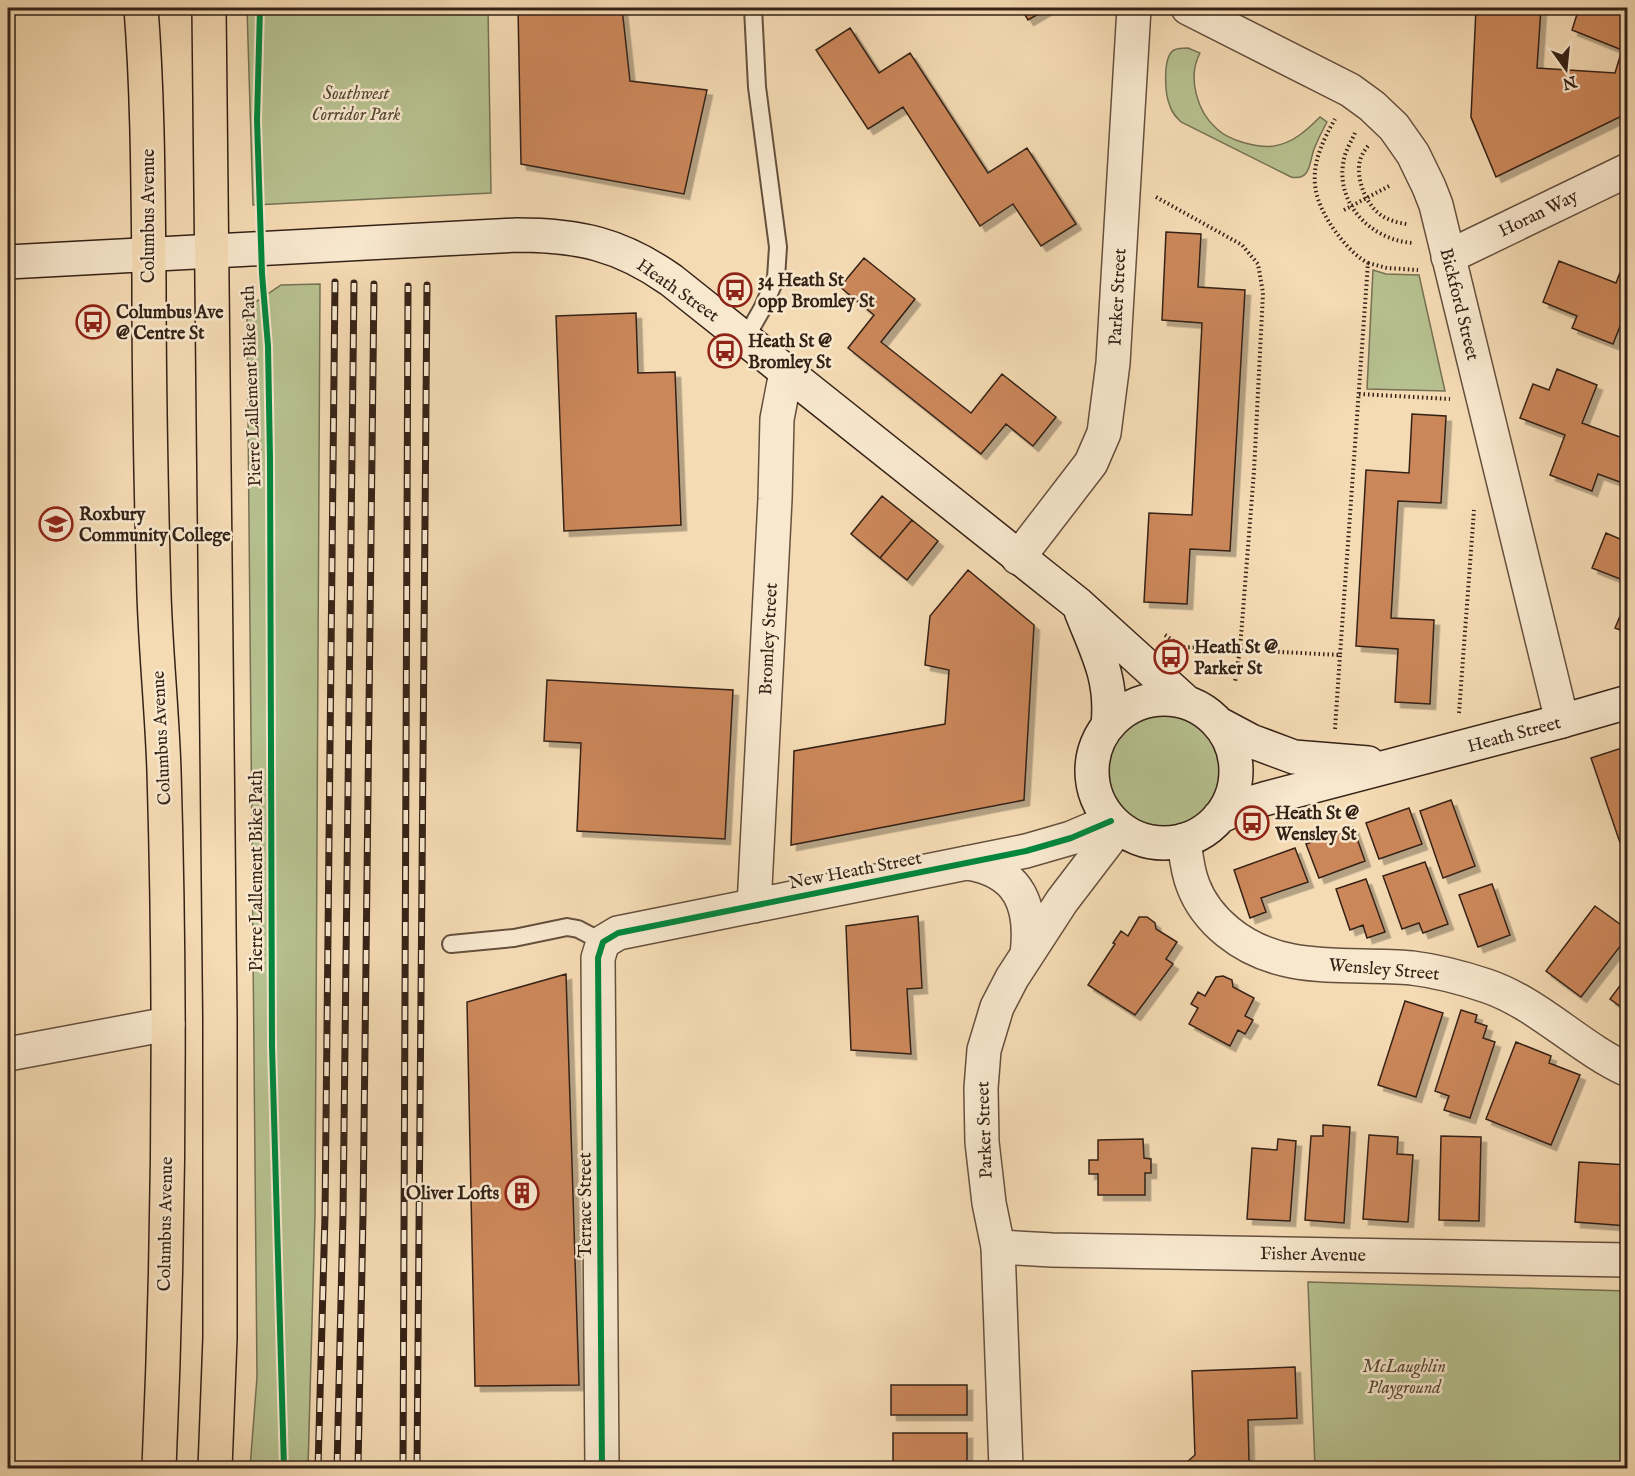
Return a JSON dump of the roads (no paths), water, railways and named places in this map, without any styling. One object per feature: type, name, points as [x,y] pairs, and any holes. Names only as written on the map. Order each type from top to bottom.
[{"type":"main road","name":"Columbus Avenue","points":[[141,8],[147,131],[154,585],[164,767],[168,1024],[164,1323],[159,1468]]},
{"type":"main road","points":[[209,8],[221,1186],[220,1338],[215,1468]]},
{"type":"street","name":"Parker Street","points":[[1018,558],[1086,470],[1099,449],[1104,433],[1113,363],[1134,8]]},
{"type":"street","name":"Bickford Street","points":[[1188,8],[1350,90],[1383,115],[1413,154],[1429,187],[1436,263],[1563,721]]},
{"type":"street","name":"Horan Way","points":[[1436,263],[1628,170]]},
{"type":"street","name":"Heath Street","points":[[8,262],[517,235],[584,239],[619,251],[654,268],[745,339],[1078,604],[1185,701]]},
{"type":"street","name":"Bromley Street","points":[[754,906],[775,500],[777,419],[786,372]]},
{"type":"street","points":[[1078,604],[1108,682],[1110,697],[1108,725]]},
{"type":"street","points":[[1164,698],[1185,701],[1205,711],[1221,725],[1232,744],[1236,764],[1235,784],[1229,803],[1207,829],[1184,840],[1150,841],[1114,825],[1100,804],[1093,784],[1092,763],[1098,743],[1108,725],[1124,710],[1143,701],[1164,698]]},
{"type":"street","name":"Heath Street","points":[[1219,817],[1264,799],[1628,702]]},
{"type":"street","name":"Heath Street","points":[[1221,725],[1251,741],[1294,757],[1400,764]]},
{"type":"street","name":"Parker Street","points":[[1006,1468],[998,1247],[985,1177],[981,1113],[982,1067],[987,1036],[997,1007],[1028,955],[1114,825]]},
{"type":"street","name":"New Heath Street","points":[[603,942],[618,933],[1026,851],[1114,825]]},
{"type":"street","name":"Wensley Street","points":[[1184,840],[1189,873],[1202,904],[1211,917],[1240,942],[1257,952],[1295,962],[1413,968],[1474,982],[1528,1006],[1585,1046],[1628,1071]]},
{"type":"street","points":[[967,863],[995,870],[1014,886],[1028,913],[1030,935],[1028,955]]},
{"type":"street","name":"Terrace Street","points":[[602,1468],[598,958],[603,942]]},
{"type":"street","points":[[8,1054],[168,1024]]},
{"type":"street","name":"Fisher Avenue","points":[[998,1247],[1053,1250],[1628,1260]]},
{"type":"lane","points":[[745,339],[776,278],[778,247],[757,87],[753,8]]},
{"type":"lane","points":[[451,944],[514,938],[567,927],[578,929],[603,942]]},
{"type":"railway","points":[[318,1468],[325,1215],[335,282]]},
{"type":"railway","points":[[337,1468],[343,1215],[354,283]]},
{"type":"railway","points":[[358,1468],[374,284]]},
{"type":"railway","points":[[417,1468],[427,285]]},
{"type":"railway","points":[[403,1468],[408,286]]},
{"type":"place","name":"34 Heath St opp Bromley St","points":[[735,290]]},
{"type":"place","name":"Columbus Ave @ Centre St","points":[[93,322]]},
{"type":"place","name":"Heath St @ Bromley St","points":[[725,351]]},
{"type":"place","name":"Roxbury Community College","points":[[56,524]]},
{"type":"place","name":"Heath St @ Parker St","points":[[1171,657]]},
{"type":"place","name":"Heath St @ Wensley St","points":[[1252,823]]},
{"type":"place","name":"Oliver Lofts","points":[[522,1193]]},
{"type":"park label","name":"Southwest Corridor Park","points":[[356,103]]},
{"type":"park label","name":"McLaughlin Playground","points":[[1404,1376]]}]
